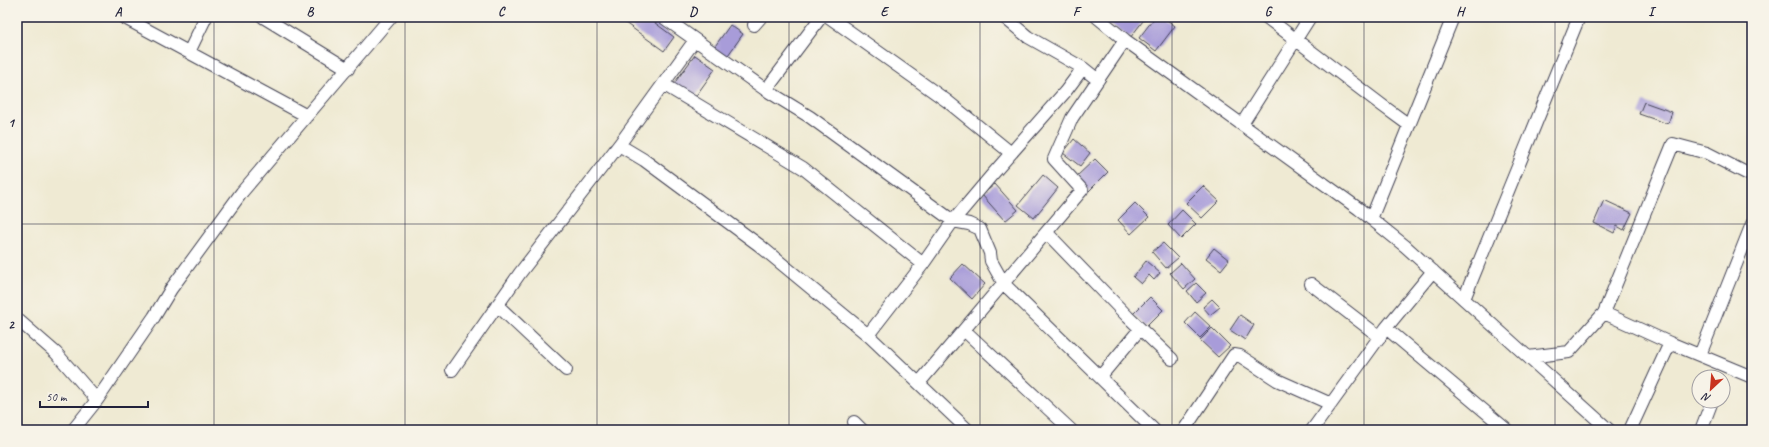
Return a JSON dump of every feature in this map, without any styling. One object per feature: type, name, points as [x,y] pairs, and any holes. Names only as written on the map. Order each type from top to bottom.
[{"type":"street","points":[[123,17],[307,116]]},
{"type":"street","points":[[189,52],[206,17]]},
{"type":"street","points":[[263,17],[348,69]]},
{"type":"street","points":[[73,430],[97,400],[154,318],[171,289],[242,192],[391,17]]},
{"type":"street","points":[[663,17],[766,90],[810,117],[953,221],[969,224],[980,229],[990,252],[991,261],[1004,284],[1154,430]]},
{"type":"street","points":[[766,90],[820,17]]},
{"type":"street","points":[[828,17],[947,101],[1011,153]]},
{"type":"street","points":[[1004,17],[1028,37],[1083,68],[1098,80]]},
{"type":"street","points":[[1097,17],[1125,40],[1242,124],[1405,246],[1609,430]]},
{"type":"street","points":[[1266,17],[1409,125]]},
{"type":"street","points":[[1242,124],[1310,17]]},
{"type":"street","points":[[1372,220],[1453,17]]},
{"type":"street","points":[[1464,299],[1579,17]]},
{"type":"street","points":[[452,370],[497,305],[619,145],[695,40]]},
{"type":"street","points":[[919,383],[1082,190],[1054,159],[1072,118],[1125,40]]},
{"type":"street","points":[[868,334],[924,264],[953,221],[1065,92],[1083,68]]},
{"type":"street","points":[[663,84],[803,168],[924,264]]},
{"type":"street","points":[[1528,357],[1569,352],[1604,313],[1673,144],[1707,153],[1752,176]]},
{"type":"street","points":[[619,145],[644,160],[759,245],[868,334],[968,430]]},
{"type":"street","points":[[1700,355],[1752,224]]},
{"type":"street","points":[[1047,233],[1140,329],[1172,358]]},
{"type":"street","points":[[1312,430],[1383,333],[1433,271]]},
{"type":"street","points":[[1311,284],[1383,333],[1507,430]]},
{"type":"street","points":[[497,305],[566,370]]},
{"type":"street","points":[[1604,313],[1700,355],[1720,369]]},
{"type":"street","points":[[17,318],[56,353],[97,400]]},
{"type":"street","points":[[1100,377],[1140,329]]},
{"type":"street","points":[[964,330],[1071,430]]},
{"type":"street","points":[[1630,430],[1670,343]]},
{"type":"street","points":[[1184,430],[1234,355],[1240,356],[1277,380],[1331,404]]},
{"type":"street","points":[[1731,373],[1752,377]]},
{"type":"street","points":[[1701,430],[1709,409]]},
{"type":"building","points":[[617,17],[647,17],[674,37],[664,51]]},
{"type":"building","points":[[1107,17],[1146,17],[1130,38],[1105,20]]},
{"type":"building","points":[[1155,17],[1163,17],[1175,26],[1156,51],[1139,38]]},
{"type":"building","points":[[730,25],[743,34],[726,58],[713,49]]},
{"type":"building","points":[[695,55],[715,69],[693,100],[673,85]]},
{"type":"building","points":[[1644,102],[1672,112],[1668,124],[1639,114]]},
{"type":"building","points":[[1074,139],[1090,153],[1080,166],[1063,153]]},
{"type":"building","points":[[1095,159],[1108,172],[1089,191],[1076,177]]},
{"type":"building","points":[[1043,175],[1058,188],[1034,218],[1018,205]]},
{"type":"building","points":[[995,184],[1018,210],[1005,221],[982,195]]},
{"type":"building","points":[[1203,186],[1219,201],[1202,218],[1186,203]]},
{"type":"building","points":[[1604,200],[1632,213],[1624,230],[1617,226],[1614,233],[1594,223]]},
{"type":"building","points":[[1135,203],[1149,217],[1131,234],[1118,220]]},
{"type":"building","points":[[1182,210],[1196,224],[1181,239],[1168,225]]},
{"type":"building","points":[[1163,243],[1178,258],[1166,268],[1152,252]]},
{"type":"building","points":[[1214,248],[1229,260],[1221,270],[1206,258]]},
{"type":"building","points":[[1146,261],[1160,273],[1154,280],[1149,275],[1141,284],[1133,277]]},
{"type":"building","points":[[1181,263],[1195,279],[1184,289],[1170,273]]},
{"type":"building","points":[[963,264],[985,284],[972,299],[950,278]]},
{"type":"building","points":[[1196,283],[1206,293],[1196,302],[1187,291]]},
{"type":"building","points":[[1150,297],[1163,310],[1146,327],[1133,314]]},
{"type":"building","points":[[1212,299],[1220,307],[1210,315],[1203,307]]},
{"type":"building","points":[[1195,312],[1211,327],[1200,338],[1185,323]]},
{"type":"building","points":[[1240,315],[1254,325],[1245,340],[1230,330]]},
{"type":"building","points":[[1212,328],[1230,346],[1218,357],[1200,340]]}]
